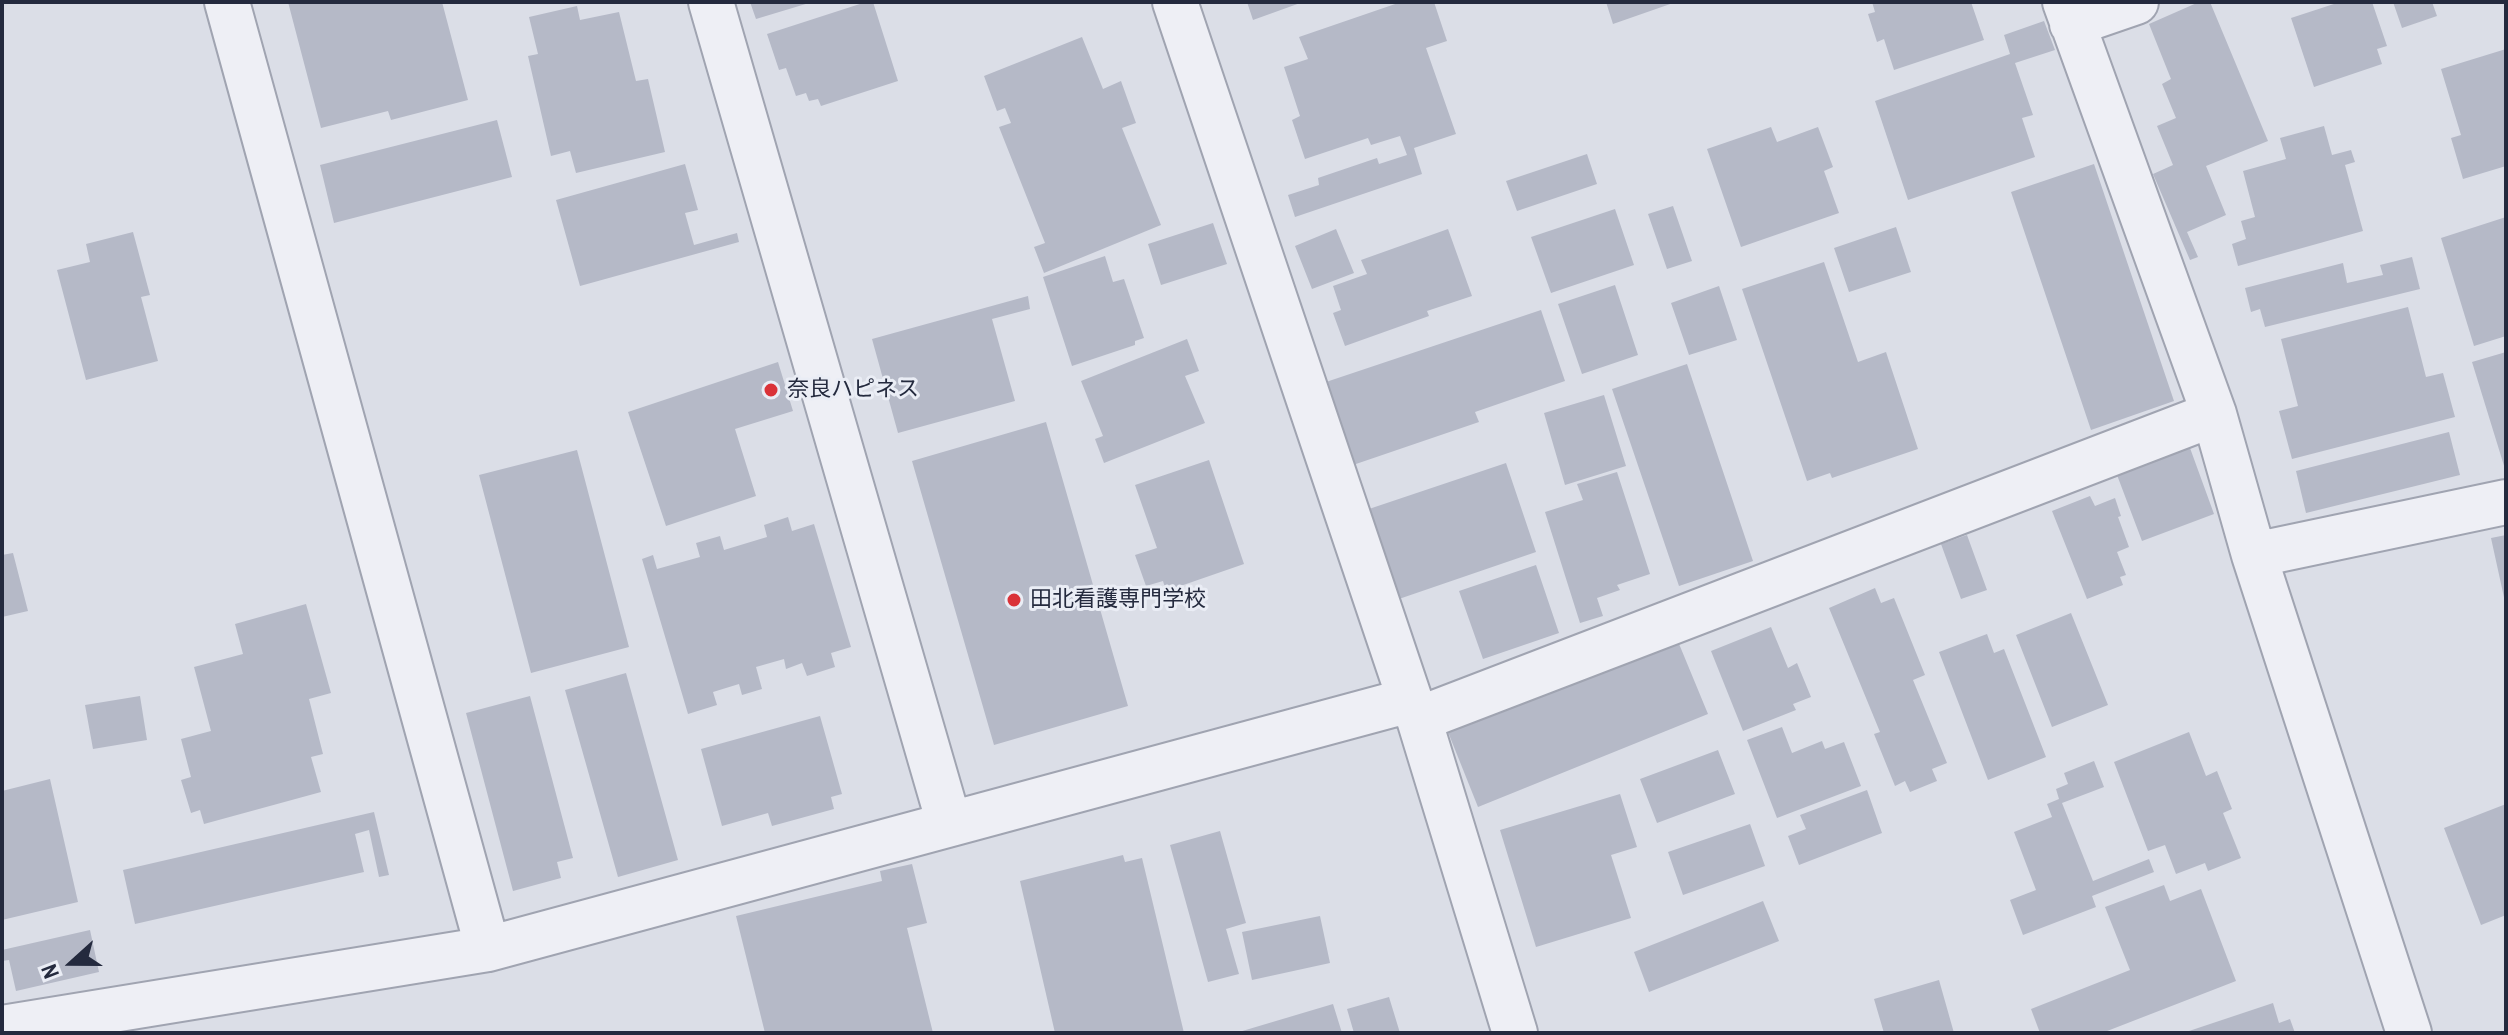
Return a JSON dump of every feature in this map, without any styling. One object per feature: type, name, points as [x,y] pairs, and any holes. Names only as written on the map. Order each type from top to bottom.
[{"type":"street","points":[[227,2],[488,949]]},
{"type":"street","points":[[711,2],[949,823]]},
{"type":"street","points":[[1175,2],[1414,709],[1515,1033]]},
{"type":"street","points":[[2136,2],[2069,13],[2214,414],[2254,555],[2409,1033]]},
{"type":"street","points":[[2,1028],[488,949],[949,823],[1414,709],[2214,414]]},
{"type":"street","points":[[2254,555],[2506,502]]},
{"type":"building","points":[[288,2],[442,2],[468,100],[391,120],[388,111],[321,128]]},
{"type":"building","points":[[750,2],[809,2],[809,3],[756,19]]},
{"type":"building","points":[[873,2],[898,81],[821,106],[818,99],[809,101],[806,93],[796,96],[786,68],[779,70],[767,34]]},
{"type":"building","points":[[1247,2],[1303,2],[1253,20]]},
{"type":"building","points":[[1401,2],[1434,2],[1447,41],[1426,48],[1456,134],[1414,148],[1422,174],[1295,217],[1288,195],[1319,185],[1318,178],[1377,158],[1379,164],[1407,155],[1400,136],[1371,145],[1368,138],[1305,159],[1292,120],[1300,116],[1284,67],[1308,59],[1299,37]]},
{"type":"building","points":[[1606,2],[1676,2],[1613,24]]},
{"type":"building","points":[[1872,2],[1971,2],[1984,40],[1894,70],[1884,39],[1877,42],[1868,14],[1875,12]]},
{"type":"building","points":[[2199,2],[2210,2],[2268,141],[2206,166],[2226,215],[2187,232],[2198,257],[2190,260],[2153,174],[2173,165],[2157,126],[2176,118],[2162,84],[2171,79],[2149,24]]},
{"type":"building","points":[[2340,2],[2372,2],[2387,46],[2377,49],[2382,64],[2314,87],[2291,18]]},
{"type":"building","points":[[2393,2],[2432,2],[2437,16],[2402,28]]},
{"type":"building","points":[[577,6],[580,20],[619,12],[636,81],[648,79],[665,152],[576,173],[570,151],[551,156],[528,56],[538,54],[529,17]]},
{"type":"building","points":[[2044,21],[2055,50],[2015,63],[2033,115],[2022,118],[2035,157],[1908,200],[1875,101],[2010,54],[2004,35]]},
{"type":"building","points":[[1082,37],[1103,89],[1121,81],[1136,123],[1122,128],[1161,225],[1044,273],[1034,247],[1045,243],[999,127],[1011,123],[1005,108],[997,111],[984,76]]},
{"type":"building","points":[[2506,49],[2506,166],[2463,179],[2451,138],[2461,135],[2441,69]]},
{"type":"building","points":[[497,120],[512,177],[334,223],[320,165]]},
{"type":"building","points":[[2324,126],[2332,155],[2351,150],[2355,162],[2345,165],[2363,231],[2238,266],[2232,244],[2246,239],[2241,221],[2255,217],[2243,171],[2286,159],[2280,138]]},
{"type":"building","points":[[1771,127],[1777,142],[1818,127],[1833,167],[1824,171],[1839,213],[1741,247],[1707,149]]},
{"type":"building","points":[[1587,154],[1597,184],[1517,211],[1506,181]]},
{"type":"building","points":[[685,164],[698,210],[685,213],[694,245],[737,233],[739,242],[580,286],[556,200]]},
{"type":"building","points":[[2094,164],[2174,401],[2091,430],[2011,192]]},
{"type":"building","points":[[1673,206],[1692,261],[1667,269],[1648,214]]},
{"type":"building","points":[[1615,209],[1634,265],[1551,293],[1531,237]]},
{"type":"building","points":[[2506,217],[2506,336],[2474,346],[2441,238]]},
{"type":"building","points":[[1213,223],[1227,264],[1161,285],[1148,244]]},
{"type":"building","points":[[1896,227],[1911,272],[1849,292],[1834,248]]},
{"type":"building","points":[[1336,229],[1354,273],[1312,289],[1295,246]]},
{"type":"building","points":[[1448,229],[1472,296],[1427,311],[1429,316],[1345,346],[1333,313],[1341,310],[1333,286],[1367,274],[1361,260]]},
{"type":"building","points":[[133,232],[150,295],[141,297],[158,361],[86,380],[57,270],[90,262],[86,244]]},
{"type":"building","points":[[1105,256],[1113,282],[1124,279],[1144,338],[1135,341],[1135,345],[1072,366],[1043,277]]},
{"type":"building","points":[[2412,257],[2420,289],[2265,327],[2260,309],[2251,312],[2245,288],[2343,263],[2347,283],[2383,275],[2380,265]]},
{"type":"building","points":[[1824,262],[1858,362],[1886,352],[1918,449],[1832,478],[1830,473],[1807,481],[1742,289]]},
{"type":"building","points":[[1615,285],[1638,355],[1582,374],[1558,304]]},
{"type":"building","points":[[1719,286],[1737,340],[1689,355],[1671,303]]},
{"type":"building","points":[[1028,296],[1030,309],[992,319],[1015,401],[898,433],[872,339]]},
{"type":"building","points":[[2408,307],[2426,377],[2443,373],[2455,417],[2292,459],[2279,411],[2298,406],[2281,339]]},
{"type":"building","points":[[1541,310],[1565,381],[1475,412],[1479,422],[1353,465],[1326,382]]},
{"type":"building","points":[[1187,339],[1199,371],[1185,376],[1205,423],[1104,463],[1095,439],[1103,436],[1081,381]]},
{"type":"building","points":[[2506,352],[2506,469],[2505,469],[2472,362]]},
{"type":"building","points":[[778,362],[793,411],[735,429],[756,496],[666,526],[628,412]]},
{"type":"building","points":[[1687,364],[1753,561],[1679,586],[1612,389]]},
{"type":"building","points":[[1604,395],[1626,466],[1565,485],[1544,413]]},
{"type":"building","points":[[1046,422],[1128,706],[994,745],[912,461]]},
{"type":"building","points":[[2449,432],[2460,475],[2306,513],[2296,471]]},
{"type":"building","points":[[2190,448],[2214,514],[2142,541],[2117,475]]},
{"type":"building","points":[[577,450],[629,647],[531,673],[479,475]]},
{"type":"building","points":[[1209,460],[1244,564],[1166,591],[1163,581],[1146,586],[1135,555],[1157,548],[1135,485]]},
{"type":"building","points":[[1506,463],[1536,552],[1396,600],[1366,510]]},
{"type":"building","points":[[1617,472],[1650,574],[1617,585],[1620,590],[1597,598],[1603,616],[1580,623],[1545,512],[1583,500],[1577,484]]},
{"type":"building","points":[[2090,496],[2095,506],[2115,498],[2129,547],[2117,552],[2126,575],[2120,577],[2123,585],[2087,599],[2052,511]]},
{"type":"building","points":[[788,517],[792,531],[814,524],[851,647],[831,653],[835,667],[807,676],[802,663],[786,669],[784,659],[756,667],[762,689],[742,695],[739,684],[713,692],[717,705],[688,714],[642,559],[653,555],[657,569],[700,557],[696,543],[720,536],[724,550],[767,537],[764,525]]},
{"type":"building","points":[[1967,535],[1987,590],[1961,599],[1941,544]]},
{"type":"building","points":[[2506,535],[2506,602],[2505,602],[2491,538]]},
{"type":"building","points":[[13,553],[28,611],[2,617],[2,555]]},
{"type":"building","points":[[1536,565],[1559,633],[1483,659],[1459,591]]},
{"type":"building","points":[[1875,588],[1881,603],[1894,598],[1925,675],[1913,680],[1947,763],[1932,769],[1937,781],[1910,792],[1905,781],[1895,786],[1874,734],[1880,732],[1829,608]]},
{"type":"building","points":[[306,604],[331,693],[309,699],[323,754],[311,757],[321,792],[204,824],[200,810],[191,813],[181,780],[191,777],[181,739],[211,731],[194,667],[243,654],[235,624]]},
{"type":"building","points":[[2071,613],[2108,705],[2052,727],[2016,635]]},
{"type":"building","points":[[1771,627],[1788,668],[1797,663],[1811,697],[1793,704],[1796,710],[1743,731],[1711,651]]},
{"type":"building","points":[[1987,634],[1994,653],[2004,649],[2046,757],[1988,780],[1939,652]]},
{"type":"building","points":[[1677,639],[1708,714],[1478,807],[1446,727]]},
{"type":"building","points":[[626,673],[678,860],[618,877],[565,690]]},
{"type":"building","points":[[140,696],[147,740],[93,749],[85,705]]},
{"type":"building","points":[[530,696],[573,858],[557,862],[561,878],[513,891],[466,713]]},
{"type":"building","points":[[820,716],[842,794],[831,797],[834,809],[772,826],[768,813],[722,826],[701,749]]},
{"type":"building","points":[[1782,727],[1792,753],[1822,741],[1825,749],[1844,742],[1861,786],[1777,818],[1747,740]]},
{"type":"building","points":[[2189,732],[2206,776],[2217,771],[2232,809],[2223,813],[2241,858],[2208,871],[2205,863],[2176,874],[2165,845],[2148,851],[2114,762]]},
{"type":"building","points":[[1718,750],[1735,794],[1657,823],[1640,779]]},
{"type":"building","points":[[2094,761],[2104,787],[2062,803],[2093,881],[2149,859],[2154,872],[2092,896],[2096,907],[2023,935],[2010,900],[2036,890],[2014,832],[2052,817],[2047,804],[2059,799],[2056,789],[2068,784],[2064,773]]},
{"type":"building","points":[[50,779],[78,902],[2,920],[2,791]]},
{"type":"building","points":[[1867,790],[1882,833],[1799,865],[1788,836],[1806,829],[1800,815]]},
{"type":"building","points":[[1620,794],[1637,847],[1611,855],[1631,918],[1536,947],[1500,830]]},
{"type":"building","points":[[2506,804],[2506,915],[2481,925],[2444,828]]},
{"type":"building","points":[[374,812],[389,875],[379,877],[369,830],[355,834],[364,872],[135,924],[123,870]]},
{"type":"building","points":[[1750,824],[1765,866],[1683,895],[1668,852]]},
{"type":"building","points":[[1220,831],[1246,923],[1226,929],[1239,974],[1208,982],[1170,845]]},
{"type":"building","points":[[1123,855],[1125,862],[1142,858],[1184,1033],[1055,1033],[1020,881]]},
{"type":"building","points":[[912,864],[927,923],[907,928],[933,1033],[765,1033],[736,916],[882,881],[880,871]]},
{"type":"building","points":[[2164,885],[2170,901],[2201,889],[2236,981],[2102,1033],[2040,1033],[2031,1009],[2130,970],[2105,907]]},
{"type":"building","points":[[1763,901],[1779,941],[1649,992],[1634,952]]},
{"type":"building","points":[[1320,916],[1330,963],[1252,980],[1242,932]]},
{"type":"building","points":[[90,930],[99,972],[16,991],[9,960],[2,961],[2,950]]},
{"type":"building","points":[[1939,980],[1954,1033],[1884,1033],[1874,999]]},
{"type":"building","points":[[1389,997],[1400,1033],[1354,1033],[1347,1009]]},
{"type":"building","points":[[2273,1003],[2279,1023],[2290,1019],[2295,1033],[2183,1033]]},
{"type":"building","points":[[1333,1004],[1342,1033],[1239,1033],[1239,1032]]},
{"type":"place","name":"奈良ハピネス","points":[[771,390]]},
{"type":"place","name":"田北看護専門学校","points":[[1014,600]]}]
